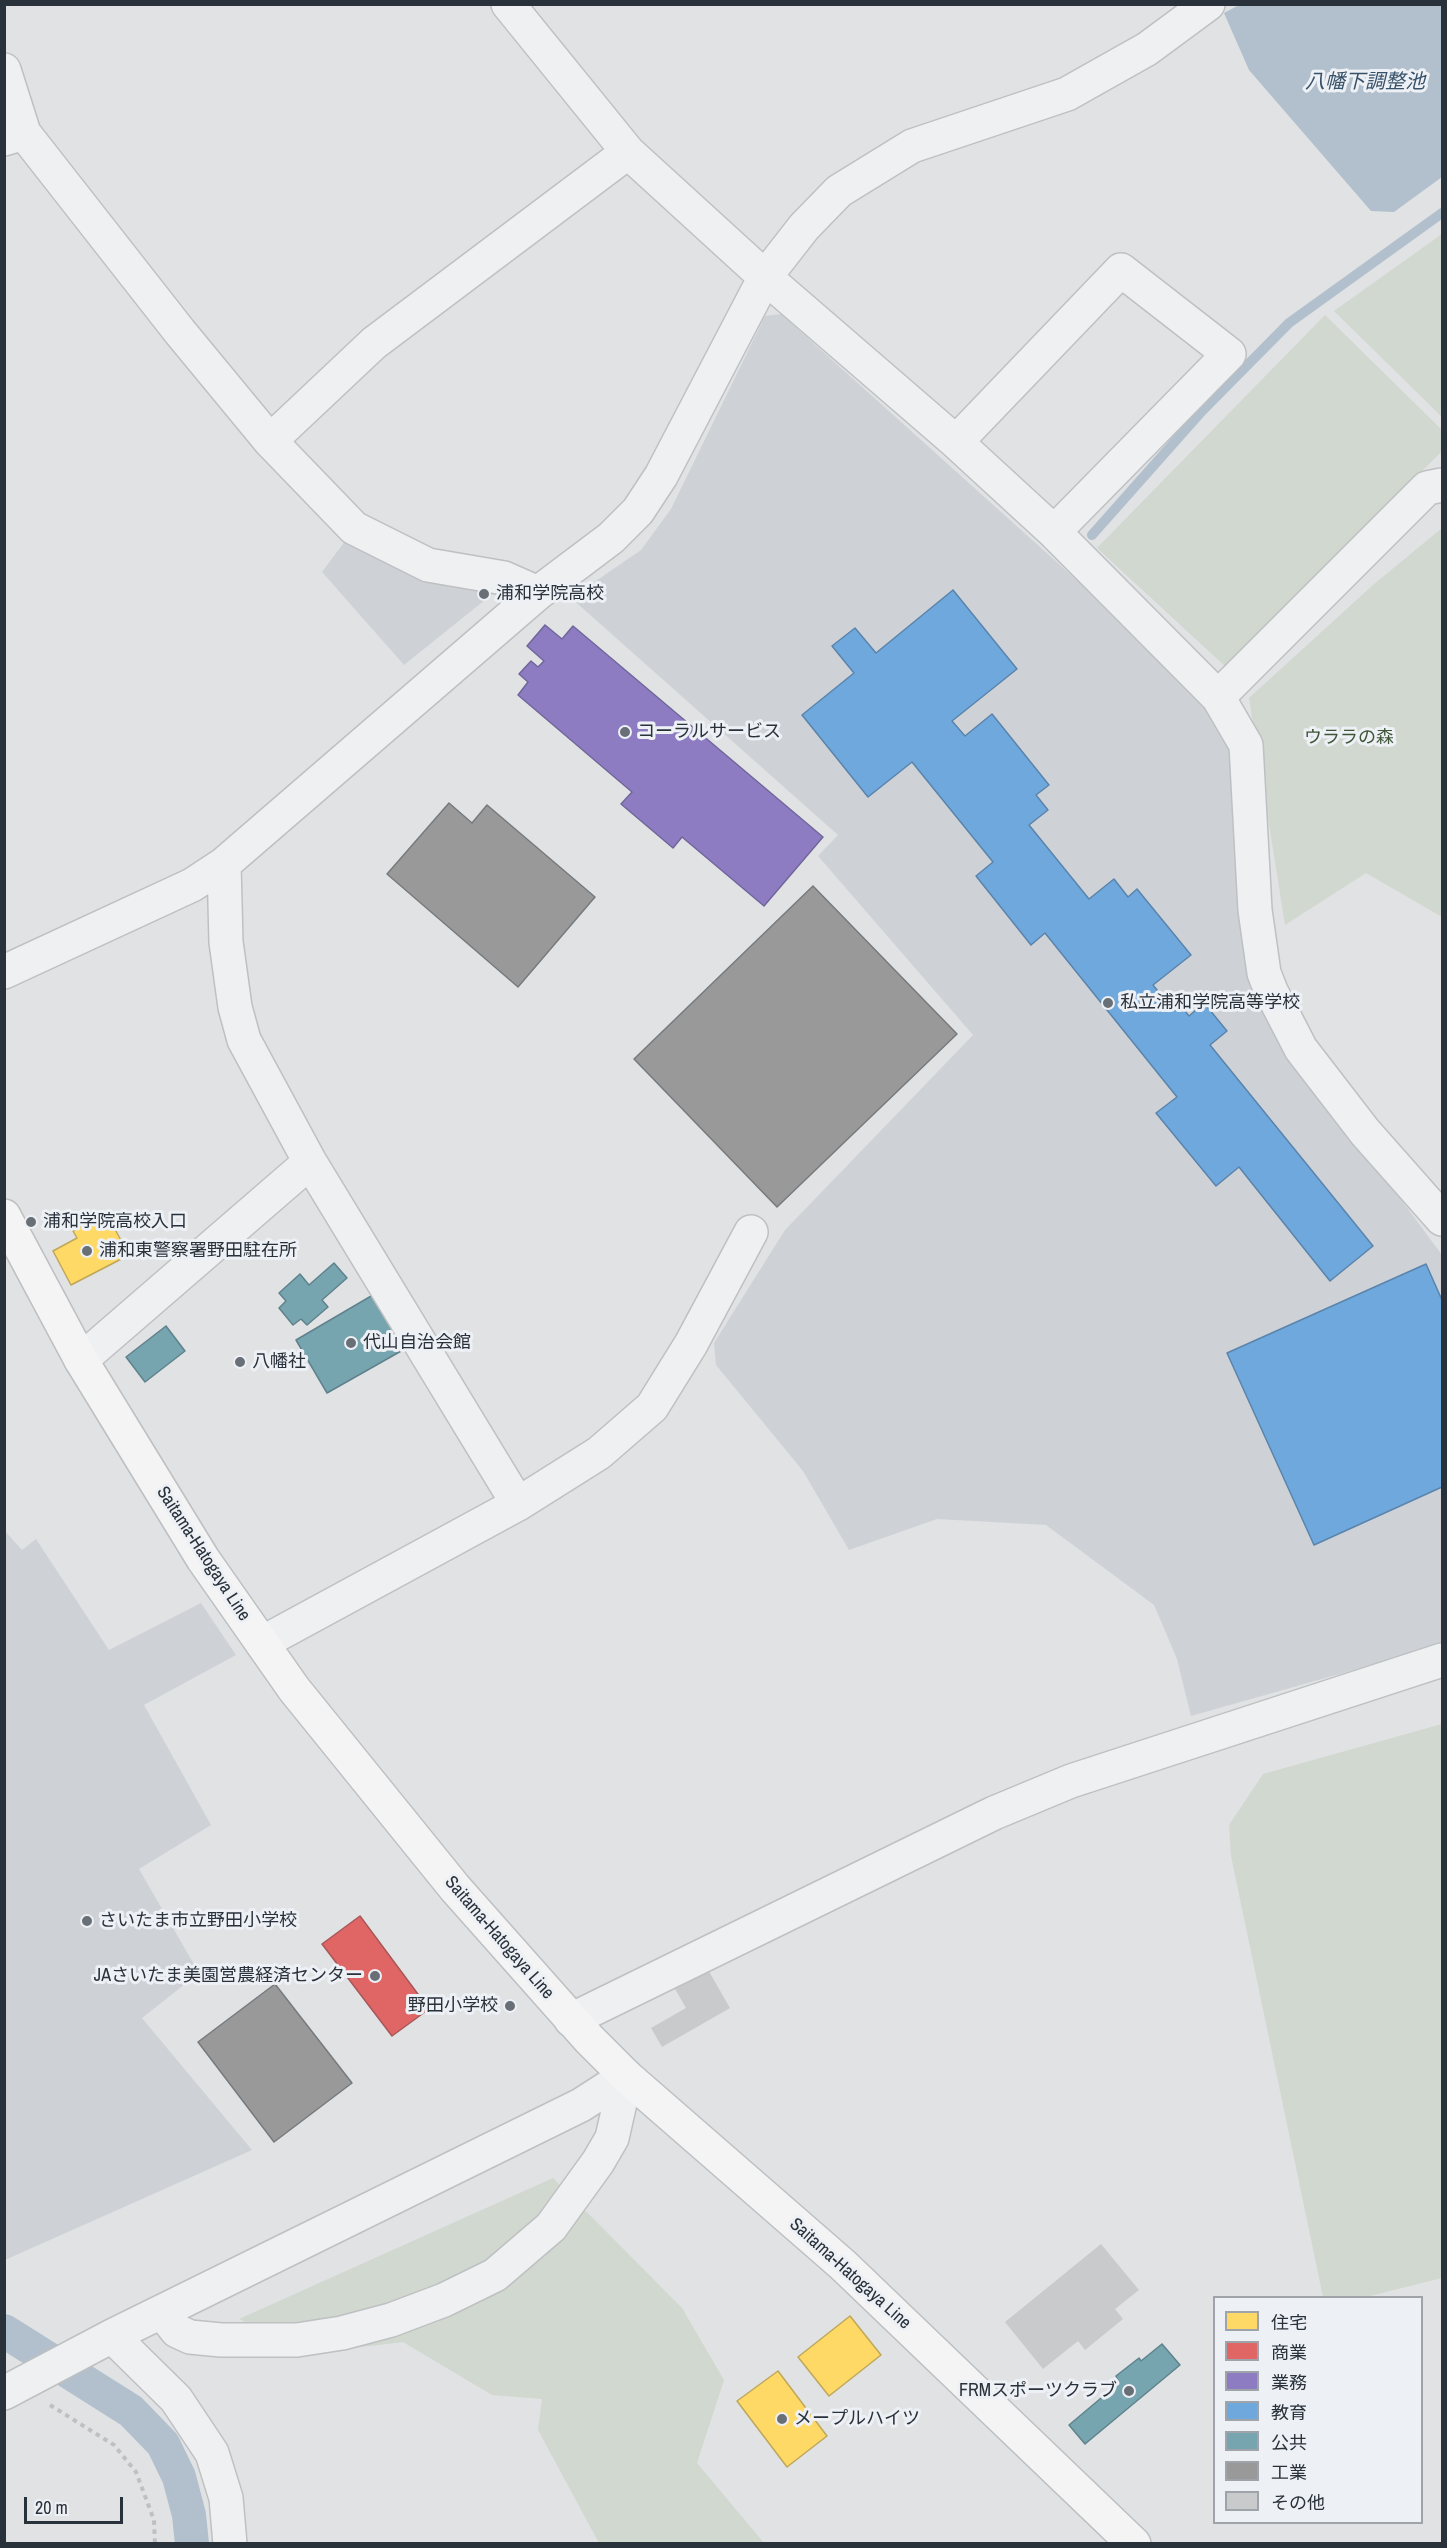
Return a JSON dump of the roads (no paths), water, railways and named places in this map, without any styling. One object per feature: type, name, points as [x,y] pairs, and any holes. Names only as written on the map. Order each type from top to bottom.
[{"type":"main road","name":"Saitama-Hatogaya Line","points":[[4,1216],[81,1360],[204,1559],[262,1643],[369,1784],[454,1888],[572,2020],[626,2076],[843,2265],[1134,2544]]},
{"type":"street","points":[[508,4],[628,152],[765,278],[956,442],[1069,546],[1218,697],[1246,745],[1255,910],[1264,972],[1271,991],[1301,1049],[1365,1132],[1443,1219]]},
{"type":"street","points":[[4,972],[192,885],[224,864],[538,593],[611,538],[638,511],[661,476],[765,278],[804,227],[839,191],[912,146],[1067,94],[1147,49],[1208,4]]},
{"type":"street","points":[[4,70],[14,136],[270,441],[354,528],[428,565],[504,578],[538,593]]},
{"type":"street","points":[[270,441],[374,343],[628,152]]},
{"type":"street","points":[[956,442],[1121,270],[1229,354],[1069,546]]},
{"type":"street","points":[[1218,697],[1427,488],[1443,485]]},
{"type":"street","points":[[224,864],[226,942],[235,1007],[244,1040],[310,1162],[518,1504]]},
{"type":"street","points":[[81,1360],[310,1162]]},
{"type":"street","points":[[262,1643],[518,1504],[599,1453],[652,1407],[691,1344],[751,1232]]},
{"type":"street","points":[[572,2020],[983,1818],[1060,1785],[1443,1660]]},
{"type":"street","points":[[28,2391],[102,2342],[581,2105],[626,2076]]},
{"type":"street","points":[[162,2312],[177,2331],[190,2337],[221,2340],[297,2340],[342,2333],[391,2320],[444,2300],[495,2275],[551,2227],[598,2162],[612,2138],[626,2076]]},
{"type":"street","points":[[102,2342],[176,2399],[213,2453],[226,2498],[230,2544]]},
{"type":"water","name":"八幡下調整池","points":[[1241,4],[1442,5],[1442,177],[1394,212],[1371,211],[1249,70],[1224,13]]},
{"type":"waterway","points":[[1092,535],[1202,411],[1289,323],[1442,213]]},
{"type":"waterway","points":[[4,2331],[131,2411],[163,2444],[179,2477],[189,2515],[192,2544]]},
{"type":"place","name":"浦和学院高校","points":[[484,594]]},
{"type":"place","name":"コーラルサービス","points":[[625,732]]},
{"type":"place","name":"私立浦和学院高等学校","points":[[1108,1003]]},
{"type":"place","name":"浦和学院高校入口","points":[[31,1222]]},
{"type":"place","name":"浦和東警察署野田駐在所","points":[[87,1251]]},
{"type":"place","name":"代山自治会館","points":[[351,1343]]},
{"type":"place","name":"八幡社","points":[[240,1362]]},
{"type":"place","name":"さいたま市立野田小学校","points":[[87,1921]]},
{"type":"place","name":"JAさいたま美園営農経済センター","points":[[375,1976]]},
{"type":"place","name":"野田小学校","points":[[510,2006]]},
{"type":"place","name":"FRMスポーツクラブ","points":[[1129,2391]]},
{"type":"place","name":"メープルハイツ","points":[[782,2419]]},
{"type":"park label","name":"ウララの森","points":[[1349,738]]}]
